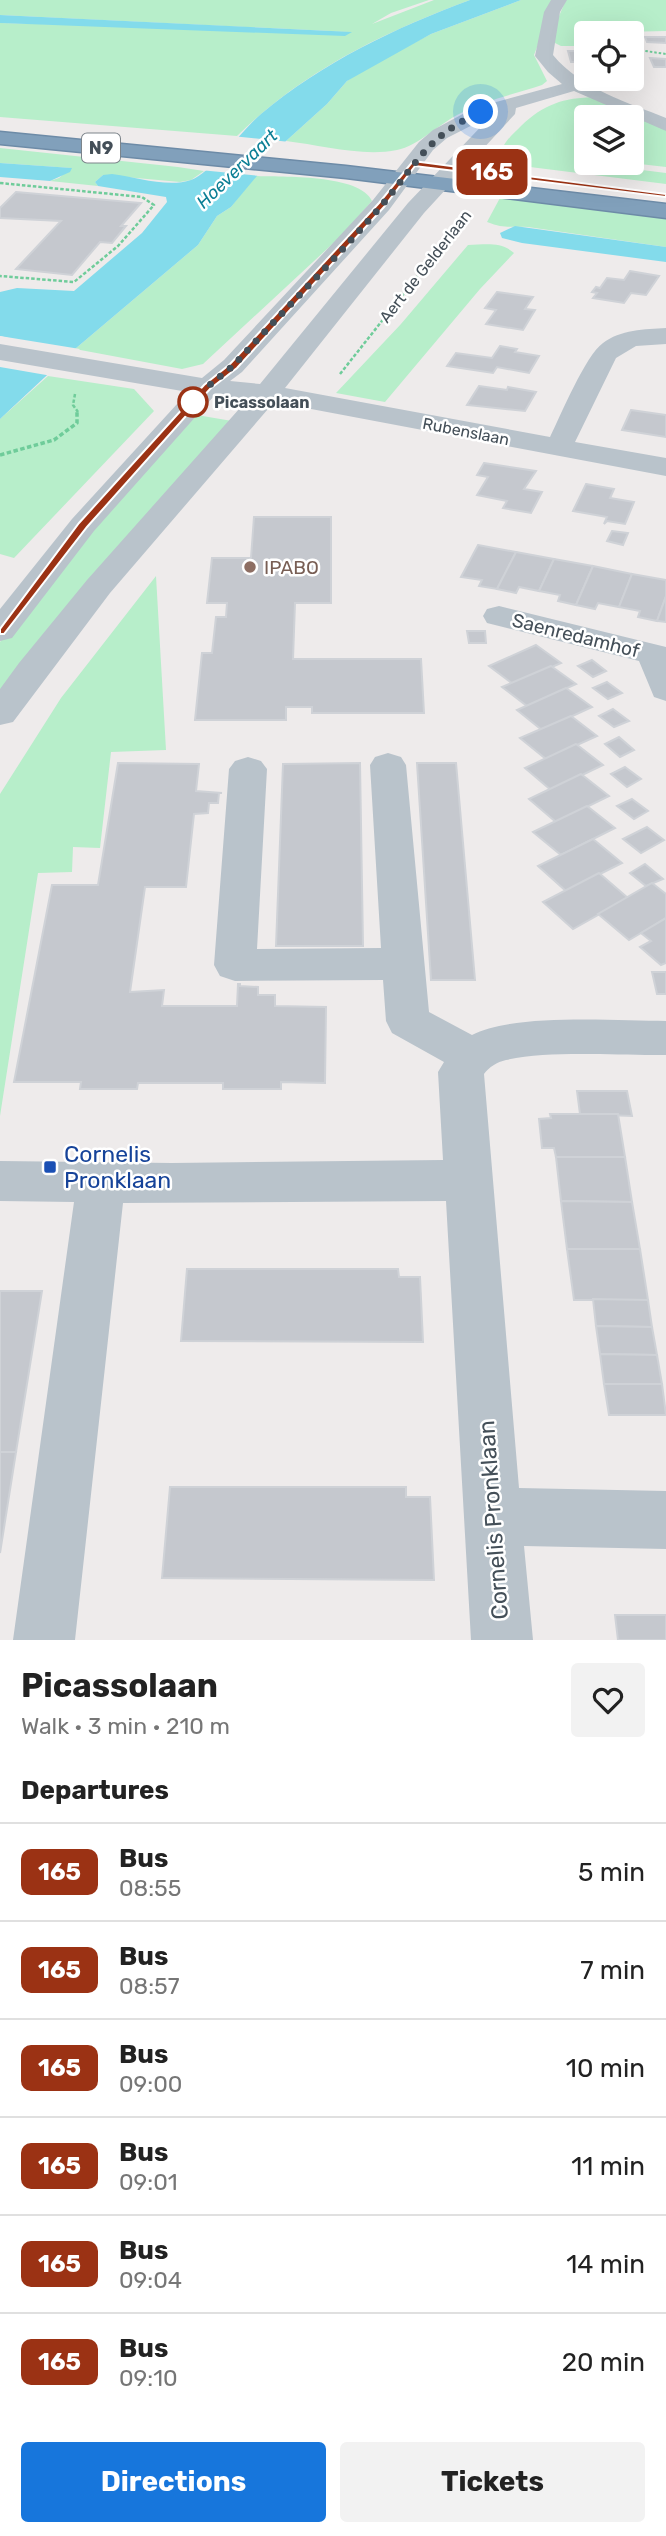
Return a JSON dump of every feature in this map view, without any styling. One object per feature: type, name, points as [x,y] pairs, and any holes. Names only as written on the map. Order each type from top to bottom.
[{"type":"highway","name":"N9","points":[[0,123],[290,150],[443,175],[666,194]]},
{"type":"highway","name":"N9","points":[[0,138],[275,166],[407,171]]},
{"type":"highway","name":"N9","points":[[443,175],[498,190],[666,211]]},
{"type":"street","points":[[559,0],[552,12],[544,56],[564,78],[574,83]]},
{"type":"street","points":[[0,631],[83,525],[207,387],[233,366],[381,205],[426,146],[451,126],[481,112],[574,86]]},
{"type":"street","points":[[590,91],[666,125]]},
{"type":"street","points":[[0,714],[33,666],[267,393],[443,175],[520,99]]},
{"type":"street","points":[[558,448],[605,354],[615,343],[646,336],[666,336]]},
{"type":"street","points":[[0,352],[207,387]]},
{"type":"street","name":"Rubenslaan","points":[[207,387],[267,393],[666,467]]},
{"type":"street","name":"Saenredamhof","points":[[499,616],[660,655],[666,690]]},
{"type":"street","points":[[388,765],[408,1021],[471,1056],[495,1044],[530,1039],[666,1038]]},
{"type":"street","points":[[248,769],[235,965],[403,964]]},
{"type":"street","name":"Cornelis Pronklaan","points":[[471,1056],[461,1072],[502,1640]]},
{"type":"street","points":[[0,1181],[469,1180]]},
{"type":"street","points":[[44,1640],[101,1182]]},
{"type":"street","points":[[493,1516],[666,1520]]},
{"type":"path","points":[[644,51],[666,54]]},
{"type":"path","points":[[0,183],[142,197],[154,205],[118,246],[74,282],[0,276]]},
{"type":"path","name":"Aert de Gelderlaan","points":[[267,393],[332,383],[473,206],[493,198],[498,190]]},
{"type":"path","points":[[0,455],[54,440],[77,423],[79,413],[73,405],[75,393],[100,369]]},
{"type":"green space","points":[[0,0],[429,0],[391,13],[372,24],[434,0],[470,0],[376,40],[346,56],[289,92],[237,136],[0,117],[0,23],[351,32],[0,15]]},
{"type":"green space","points":[[521,0],[555,0],[534,55],[547,81],[542,85],[471,108],[413,144],[397,150],[356,151],[286,141],[327,104],[347,81],[364,69],[431,34]]},
{"type":"green space","points":[[566,0],[666,0],[666,31],[644,31],[644,21],[574,21],[574,46],[561,46],[553,42]]},
{"type":"green space","points":[[595,97],[612,105],[574,105],[574,172],[522,166],[527,161],[525,158],[503,147],[521,126],[538,112],[573,99]]},
{"type":"green space","points":[[644,120],[666,130],[666,167],[644,164]]},
{"type":"green space","points":[[0,148],[204,171],[191,180],[180,182],[103,175],[95,182],[98,186],[50,181],[59,178],[71,168],[0,163]]},
{"type":"green space","points":[[644,170],[666,173],[666,184],[594,175],[644,175]]},
{"type":"green space","points":[[255,176],[337,181],[365,192],[372,201],[341,236],[203,364],[182,369],[75,349],[198,245],[217,216],[231,207]]},
{"type":"green space","points":[[501,196],[666,217],[666,247],[487,222]]},
{"type":"green space","points":[[468,245],[498,245],[514,253],[480,289],[385,402],[336,393],[401,324]]},
{"type":"green space","points":[[48,376],[134,389],[154,411],[14,558],[0,554],[0,419]]},
{"type":"green space","points":[[191,414],[232,421],[0,695],[0,642],[32,595]]},
{"type":"green space","points":[[156,576],[166,750],[111,752],[100,848],[73,847],[72,872],[38,873],[0,1116],[0,794],[61,698]]},
{"type":"water","name":"Hoevervaart","points":[[470,0],[521,0],[431,34],[347,81],[327,104],[286,141],[231,207],[217,216],[198,245],[75,349],[0,419],[0,355],[17,340],[0,336],[0,292],[17,288],[74,291],[142,233],[167,202],[166,197],[98,186],[95,182],[103,175],[112,174],[172,183],[191,180],[208,169],[261,114],[309,78],[387,35]]},
{"type":"water","points":[[0,15],[352,32],[345,36],[0,23]]},
{"type":"water","points":[[0,163],[72,168],[70,172],[50,181],[0,177]]},
{"type":"water","points":[[515,226],[666,247],[666,262],[502,238],[500,233]]},
{"type":"pier","points":[[232,136],[290,142],[260,176],[200,170]]},
{"type":"pier","points":[[0,336],[80,349],[52,376],[0,367],[0,350],[9,342],[0,340]]},
{"type":"building","points":[[645,37],[666,37],[666,43],[647,42]]},
{"type":"building","points":[[568,51],[574,51],[574,62],[571,62]]},
{"type":"building","points":[[650,58],[666,59],[666,67],[654,67]]},
{"type":"building","points":[[16,192],[141,203],[121,226],[126,226],[112,243],[100,242],[72,275],[16,269],[61,221],[0,218],[0,208]]},
{"type":"building","points":[[630,271],[659,276],[646,295],[631,293],[624,303],[593,298],[597,293],[592,292],[596,287],[600,288],[607,278],[624,280]]},
{"type":"building","points":[[497,292],[533,297],[525,309],[535,310],[523,330],[486,324],[496,310],[485,308]]},
{"type":"building","points":[[500,346],[539,356],[529,373],[497,367],[493,373],[447,366],[456,353],[492,358]]},
{"type":"building","points":[[479,386],[536,392],[525,411],[467,405]]},
{"type":"building","points":[[631,410],[666,415],[666,437],[622,430]]},
{"type":"building","points":[[484,463],[536,471],[524,489],[542,492],[531,513],[503,508],[507,501],[477,495],[488,477],[477,475]]},
{"type":"building","points":[[586,484],[614,489],[610,498],[634,502],[625,524],[607,521],[604,524],[607,517],[573,511]]},
{"type":"building","points":[[254,517],[331,517],[331,603],[295,603],[293,659],[421,659],[424,713],[312,713],[312,707],[286,707],[286,720],[195,720],[202,653],[212,653],[216,617],[226,617],[227,603],[207,603],[212,558],[251,558]]},
{"type":"building","points":[[612,531],[628,533],[623,545],[607,541]]},
{"type":"building","points":[[478,545],[516,552],[497,589],[479,586],[482,580],[461,577]]},
{"type":"building","points":[[516,552],[554,559],[539,591],[519,587],[516,593],[497,589]]},
{"type":"building","points":[[554,559],[593,566],[576,605],[558,601],[560,595],[539,591]]},
{"type":"building","points":[[593,566],[632,574],[619,607],[598,603],[595,609],[576,605]]},
{"type":"building","points":[[632,574],[666,580],[666,596],[657,621],[638,617],[640,611],[619,607]]},
{"type":"building","points":[[666,596],[666,622],[657,621]]},
{"type":"building","points":[[467,631],[485,631],[486,643],[469,643]]},
{"type":"building","points":[[536,645],[561,663],[513,684],[489,666]]},
{"type":"building","points":[[592,660],[606,671],[593,677],[578,666]]},
{"type":"building","points":[[551,666],[576,684],[527,706],[502,687]]},
{"type":"building","points":[[607,682],[622,693],[608,699],[593,688]]},
{"type":"building","points":[[566,688],[592,707],[542,730],[517,710]]},
{"type":"building","points":[[613,709],[629,721],[614,727],[599,716]]},
{"type":"building","points":[[571,716],[597,736],[546,759],[520,738]]},
{"type":"building","points":[[619,737],[634,750],[620,757],[605,744]]},
{"type":"building","points":[[576,744],[603,765],[551,790],[525,768]]},
{"type":"building","points":[[118,763],[199,764],[196,791],[222,793],[219,793],[218,803],[209,803],[208,813],[194,814],[186,887],[145,887],[130,992],[164,990],[162,1006],[237,1006],[240,984],[258,987],[258,995],[275,995],[275,1006],[326,1007],[325,1083],[281,1082],[281,1089],[223,1089],[223,1083],[138,1083],[137,1089],[80,1089],[81,1082],[14,1082],[52,885],[98,885]]},
{"type":"building","points":[[360,763],[363,946],[276,946],[283,764]]},
{"type":"building","points":[[417,763],[456,763],[475,980],[431,980]]},
{"type":"building","points":[[625,767],[641,779],[627,787],[611,774]]},
{"type":"building","points":[[581,774],[609,796],[556,822],[529,799]]},
{"type":"building","points":[[632,799],[648,811],[634,819],[617,806]]},
{"type":"building","points":[[587,806],[615,828],[561,855],[533,832]]},
{"type":"building","points":[[647,827],[664,840],[641,853],[623,839]]},
{"type":"building","points":[[593,839],[622,863],[566,891],[538,866]]},
{"type":"building","points":[[645,864],[663,879],[646,886],[630,873]]},
{"type":"building","points":[[599,873],[628,898],[573,929],[543,902]]},
{"type":"building","points":[[652,883],[666,894],[666,918],[629,940],[598,914]]},
{"type":"building","points":[[666,918],[666,963],[661,965],[640,947],[651,941],[641,933]]},
{"type":"building","points":[[652,972],[666,972],[666,994],[657,994]]},
{"type":"building","points":[[577,1091],[627,1091],[632,1116],[580,1114]]},
{"type":"building","points":[[550,1114],[618,1114],[625,1157],[556,1157],[554,1148],[542,1148],[539,1119],[551,1118]]},
{"type":"building","points":[[556,1157],[625,1157],[632,1202],[561,1201]]},
{"type":"building","points":[[561,1201],[632,1202],[640,1249],[567,1249]]},
{"type":"building","points":[[567,1249],[640,1249],[648,1300],[574,1300]]},
{"type":"building","points":[[187,1269],[398,1269],[399,1277],[420,1277],[423,1342],[181,1341]]},
{"type":"building","points":[[0,1291],[42,1291],[16,1452],[0,1452]]},
{"type":"building","points":[[593,1299],[648,1300],[652,1327],[596,1326]]},
{"type":"building","points":[[596,1326],[652,1327],[657,1355],[600,1354]]},
{"type":"building","points":[[600,1354],[657,1355],[662,1384],[604,1384]]},
{"type":"building","points":[[604,1384],[662,1384],[666,1415],[609,1415]]},
{"type":"building","points":[[0,1452],[16,1452],[0,1553]]},
{"type":"building","points":[[170,1487],[406,1487],[406,1497],[430,1497],[434,1580],[162,1578]]},
{"type":"building","points":[[615,1615],[666,1615],[666,1640],[618,1640]]},
{"type":"bus line","name":"165","points":[[0,631],[83,525],[207,387],[233,366],[381,205],[413,163],[666,194]]},
{"type":"place","name":"Picassolaan","points":[[193,402]]},
{"type":"place","name":"IPABO","points":[[250,567]]},
{"type":"place","name":"Cornelis Pronklaan","points":[[50,1167]]},
{"type":"route","points":[[193,402],[189,407],[207,387],[233,366],[381,205],[426,146],[451,126],[481,112]]}]
